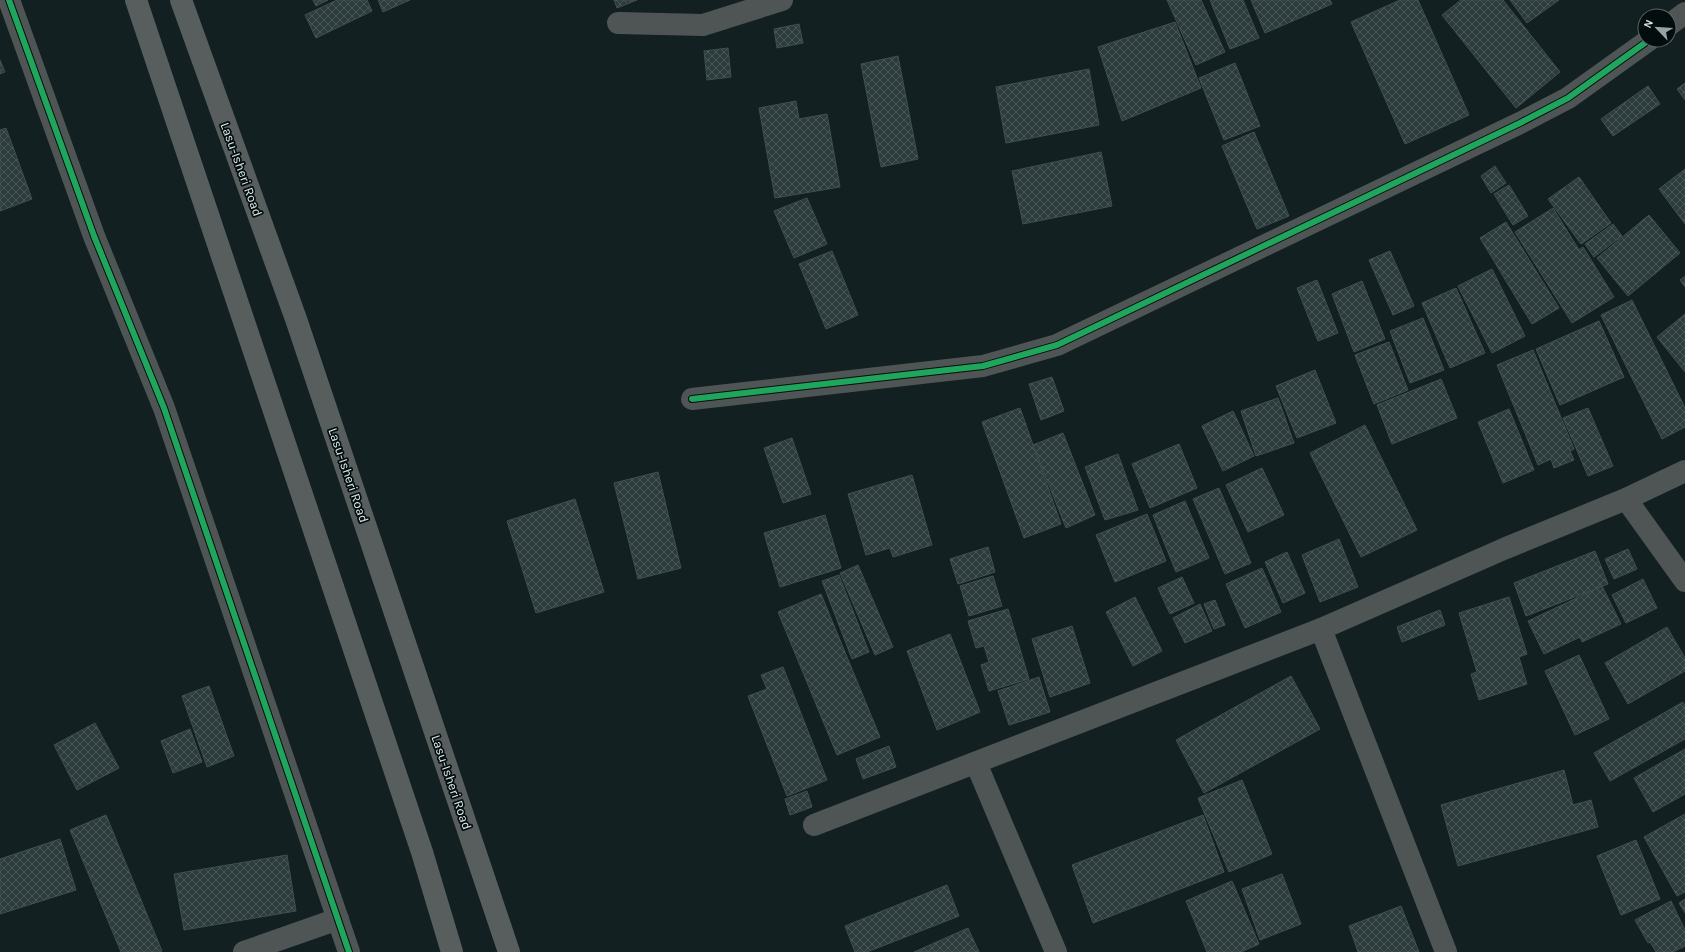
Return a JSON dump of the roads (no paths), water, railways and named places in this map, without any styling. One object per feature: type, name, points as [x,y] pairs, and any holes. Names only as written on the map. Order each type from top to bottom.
[{"type":"main road","points":[[136,0],[419,844],[452,952]]},
{"type":"main road","name":"Lasu-Isheri Road","points":[[182,0],[296,318],[509,952]]},
{"type":"street","points":[[9,0],[94,236],[164,408],[349,952]]},
{"type":"street","points":[[618,23],[703,25],[782,0]]},
{"type":"street","points":[[692,399],[983,366],[1057,345],[1520,123],[1568,98],[1638,48]]},
{"type":"street","points":[[814,825],[1321,629],[1506,548],[1626,499],[1685,471]]},
{"type":"street","points":[[1626,499],[1685,581]]},
{"type":"street","points":[[1321,629],[1446,952]]},
{"type":"street","points":[[976,763],[1056,952]]},
{"type":"street","points":[[244,952],[338,919]]}]
